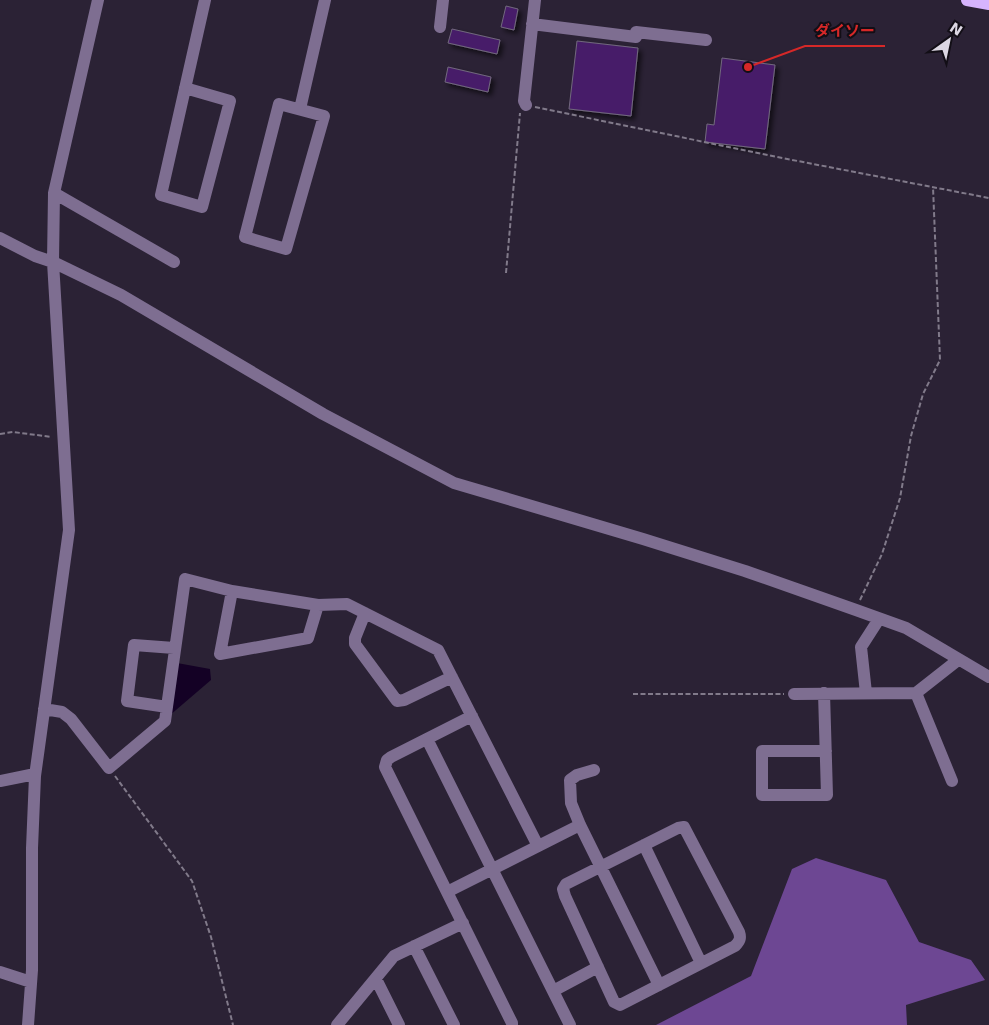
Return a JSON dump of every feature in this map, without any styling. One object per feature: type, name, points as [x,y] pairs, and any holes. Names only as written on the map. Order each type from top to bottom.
[{"type":"main road","points":[[967,0],[989,4]]},
{"type":"street","points":[[28,1025],[31,982],[32,848],[35,774],[69,530],[53,262],[54,193],[98,0]]},
{"type":"street","points":[[185,88],[230,101],[202,207],[161,195],[185,88],[205,0]]},
{"type":"street","points":[[300,109],[325,0]]},
{"type":"street","points":[[440,26],[444,0]]},
{"type":"street","points":[[526,105],[524,101],[535,0]]},
{"type":"street","points":[[532,24],[636,37],[636,32],[706,40]]},
{"type":"street","points":[[279,104],[300,109],[324,116],[286,249],[245,238],[279,104]]},
{"type":"street","points":[[54,193],[174,262]]},
{"type":"street","points":[[0,238],[122,296],[323,414],[454,483],[652,541],[746,571],[879,618],[906,628],[989,678]]},
{"type":"street","points":[[44,709],[62,712],[71,719],[109,768],[166,721],[174,648],[185,579],[232,591],[318,605],[347,604],[438,650],[538,846]]},
{"type":"street","points":[[232,591],[220,654],[308,638],[318,605]]},
{"type":"street","points":[[365,613],[355,638],[355,644],[397,701],[404,700],[452,677]]},
{"type":"street","points":[[866,693],[861,647],[879,618]]},
{"type":"street","points":[[167,707],[127,701],[134,645],[174,648]]},
{"type":"street","points":[[794,694],[916,693],[958,660]]},
{"type":"street","points":[[824,693],[826,751],[827,795],[762,796],[762,751],[826,751]]},
{"type":"street","points":[[916,693],[952,781]]},
{"type":"street","points":[[472,716],[391,757],[387,760],[385,767],[512,1025]]},
{"type":"street","points":[[427,739],[570,1025]]},
{"type":"street","points":[[594,770],[577,775],[570,780],[571,803],[600,867],[659,985]]},
{"type":"street","points":[[0,782],[35,774]]},
{"type":"street","points":[[447,892],[580,825]]},
{"type":"street","points":[[684,827],[739,932],[740,938],[735,946],[659,985],[620,1004],[614,1002],[563,889],[566,884],[600,867],[678,828],[684,827]]},
{"type":"street","points":[[644,845],[701,963]]},
{"type":"street","points":[[340,1024],[394,956],[462,923]]},
{"type":"street","points":[[414,946],[454,1025]]},
{"type":"street","points":[[553,991],[598,967]]},
{"type":"street","points":[[0,972],[31,982]]},
{"type":"street","points":[[376,979],[398,1025]]},
{"type":"path","points":[[506,273],[520,114],[526,105],[777,157],[989,198]]},
{"type":"path","points":[[856,610],[882,554],[900,498],[911,436],[923,394],[940,360],[933,187]]},
{"type":"path","points":[[0,434],[13,432],[64,439]]},
{"type":"path","points":[[633,694],[794,694]]},
{"type":"path","points":[[109,768],[192,881],[211,937],[234,1025]]},
{"type":"shaded area","points":[[177,663],[210,669],[211,680],[169,716]]},
{"type":"shaded area","points":[[816,858],[886,880],[919,942],[971,960],[985,980],[906,1005],[907,1025],[656,1025],[751,976],[792,869]]},
{"type":"building","points":[[506,6],[518,9],[514,30],[501,27]]},
{"type":"building","points":[[452,29],[500,40],[497,54],[448,43]]},
{"type":"building","points":[[577,41],[638,48],[631,116],[569,109]]},
{"type":"building","points":[[722,58],[775,65],[765,149],[705,142],[707,124],[714,125]]},
{"type":"building","points":[[448,67],[491,77],[488,92],[445,82]]},
{"type":"place","name":"ダイソー","points":[[748,67]]}]
